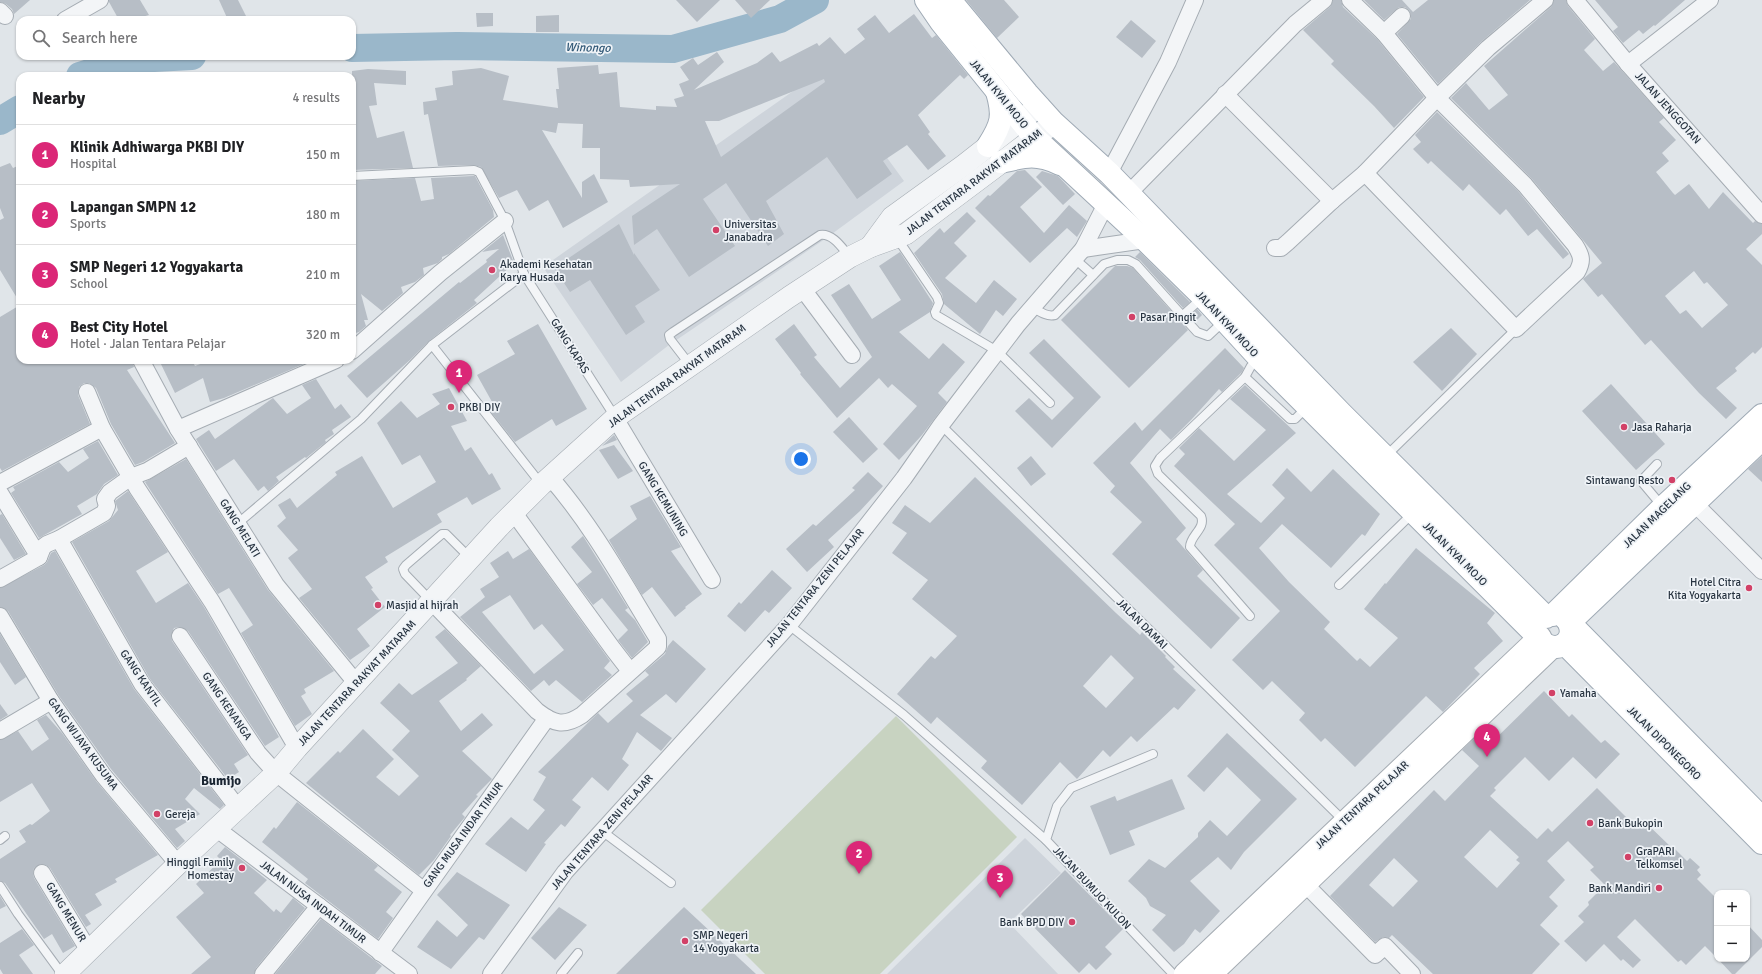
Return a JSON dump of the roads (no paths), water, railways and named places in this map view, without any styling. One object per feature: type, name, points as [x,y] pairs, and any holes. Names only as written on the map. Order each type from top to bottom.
[{"type":"main road","name":"JALAN KYAI MOJO","points":[[926,0],[949,10],[1054,123],[1129,193],[1334,420],[1413,513],[1552,643]]},
{"type":"main road","name":"JALAN KYAI MOJO","points":[[949,10],[997,92],[1034,137],[1145,240],[1203,297],[1259,358],[1307,407],[1334,420],[1386,456],[1556,618]]},
{"type":"main road","points":[[997,92],[1002,116],[997,132],[995,154],[1038,156],[1066,167]]},
{"type":"main road","name":"JALAN MAGELANG","points":[[1556,618],[1664,507],[1762,416]]},
{"type":"main road","name":"JALAN MAGELANG","points":[[1556,618],[1694,503],[1762,439]]},
{"type":"main road","points":[[1556,618],[1571,636],[1552,643],[1539,628],[1540,623],[1556,618]]},
{"type":"main road","name":"JALAN DIPONEGORO","points":[[1556,618],[1762,818]]},
{"type":"main road","name":"JALAN TENTARA PELAJAR","points":[[1185,974],[1344,822],[1552,643]]},
{"type":"main road","name":"JALAN TENTARA PELAJAR","points":[[1211,974],[1552,643]]},
{"type":"main road","name":"JALAN DIPONEGORO","points":[[1552,643],[1762,843]]},
{"type":"street","points":[[73,16],[100,0]]},
{"type":"street","points":[[1109,173],[1168,62],[1195,0]]},
{"type":"street","points":[[1129,193],[1295,24],[1324,0]]},
{"type":"street","points":[[1350,0],[1384,33],[1437,98],[1525,184],[1575,245],[1581,255],[1582,263],[1577,272],[1516,329],[1365,173]]},
{"type":"street","points":[[1275,248],[1281,248],[1365,173],[1437,98],[1488,48],[1545,0]]},
{"type":"street","name":"JALAN JENGGOTAN","points":[[1574,0],[1628,64],[1762,215]]},
{"type":"street","points":[[1628,64],[1710,0]]},
{"type":"street","points":[[1384,33],[1402,16]]},
{"type":"street","points":[[1225,94],[1332,201]]},
{"type":"street","name":"JALAN TENTARA RAKYAT MATARAM","points":[[65,974],[178,864],[276,773],[432,602],[470,558],[546,481],[615,418],[802,288],[850,257],[870,247],[906,234],[995,154],[1021,121],[1039,106]]},
{"type":"street","name":"JALAN TENTARA RAKYAT MATARAM","points":[[870,247],[892,217],[995,154],[1034,137],[1054,123]]},
{"type":"street","name":"JALAN TENTARA ZENI PELAJAR","points":[[491,974],[565,872],[789,625],[904,478],[997,351],[1032,306],[1079,254],[1106,204]]},
{"type":"street","points":[[356,347],[440,273],[505,221]]},
{"type":"street","points":[[1079,254],[1145,240]]},
{"type":"street","points":[[802,288],[852,355]]},
{"type":"street","name":"GANG MELATI","points":[[142,364],[188,446],[284,597],[357,684]]},
{"type":"street","points":[[178,429],[327,364]]},
{"type":"street","points":[[87,392],[102,428],[131,477],[212,602],[298,748]]},
{"type":"street","name":"GANG KEMUNING","points":[[615,418],[712,580]]},
{"type":"street","points":[[0,483],[102,428]]},
{"type":"street","points":[[0,579],[39,557],[45,545],[104,513],[107,506],[105,499],[110,492],[131,477],[147,471],[188,446]]},
{"type":"street","points":[[432,602],[537,711],[547,718],[561,723],[572,721],[582,715],[658,647],[658,639],[596,538],[562,490],[546,481]]},
{"type":"street","points":[[0,493],[39,557]]},
{"type":"street","points":[[1694,503],[1762,571]]},
{"type":"street","points":[[514,513],[630,671]]},
{"type":"street","name":"GANG KANTIL","points":[[58,539],[142,684],[238,808]]},
{"type":"street","name":"GANG WIJAYA KUSUMA","points":[[0,616],[51,701],[103,775],[178,864]]},
{"type":"street","name":"GANG KENANGA","points":[[180,636],[258,753],[276,773],[423,890]]},
{"type":"street","points":[[0,731],[51,701]]},
{"type":"street","name":"GANG MUSA INDAR TIMUR","points":[[380,953],[423,890],[525,752],[547,718]]},
{"type":"street","name":"JALAN NUSA INDAH TIMUR","points":[[217,829],[380,953],[390,969],[409,974]]},
{"type":"street","name":"GANG MENUR","points":[[42,874],[89,951]]},
{"type":"street","points":[[1304,884],[1375,955],[1385,946],[1412,974]]},
{"type":"street","points":[[262,974],[319,906]]},
{"type":"lane","name":"GANG KAPAS","points":[[356,176],[477,170],[505,221],[524,274],[615,418]]},
{"type":"lane","points":[[690,365],[670,339],[669,335],[673,332],[820,235],[825,234],[830,236],[850,257]]},
{"type":"lane","points":[[897,237],[937,297],[939,302],[935,312],[936,315],[997,351],[1050,403]]},
{"type":"lane","points":[[1079,254],[1093,275]]},
{"type":"lane","points":[[1032,306],[1042,313],[1050,316],[1055,315],[1104,264],[1118,260],[1128,260],[1136,264],[1197,332],[1208,336],[1225,320]]},
{"type":"lane","points":[[238,524],[361,419],[432,345],[524,274]]},
{"type":"lane","points":[[1183,315],[1203,297]]},
{"type":"lane","points":[[1386,456],[1516,329]]},
{"type":"lane","points":[[432,345],[546,481]]},
{"type":"lane","points":[[1250,616],[1190,547],[1191,540],[1203,522],[1201,516],[1158,474],[1155,466],[1160,458],[1245,377],[1251,366],[1259,358]]},
{"type":"lane","points":[[1245,377],[1290,419],[1295,419],[1307,407]]},
{"type":"lane","name":"JALAN DAMAI","points":[[942,425],[1344,822]]},
{"type":"lane","points":[[1657,464],[1641,481],[1664,507]]},
{"type":"lane","points":[[1339,585],[1413,513]]},
{"type":"lane","points":[[432,602],[405,574],[403,569],[406,565],[442,534],[446,534],[470,558]]},
{"type":"lane","points":[[789,625],[904,715],[1046,840]]},
{"type":"lane","name":"JALAN BUMIJO KULON","points":[[1153,754],[1071,788],[1057,806],[1046,840],[1173,974]]},
{"type":"lane","points":[[602,831],[671,883]]},
{"type":"lane","points":[[0,886],[62,974]]},
{"type":"lane","points":[[561,974],[578,953]]},
{"type":"waterway","name":"Winongo","points":[[356,48],[457,46],[673,49],[780,19],[815,0]]},
{"type":"waterway","name":"Winongo","points":[[93,72],[132,60]]},
{"type":"waterway","name":"Winongo","points":[[0,121],[16,111]]},
{"type":"place","name":"Universitas Janabadra","points":[[716,230]]},
{"type":"place","name":"Akademi Kesehatan Karya Husada","points":[[492,270]]},
{"type":"place","name":"Pasar Pingit","points":[[1132,317]]},
{"type":"place","name":"Klinik Adhiwarga PKBI DIY","points":[[459,393]]},
{"type":"place","name":"PKBI DIY","points":[[451,407]]},
{"type":"place","name":"Jasa Raharja","points":[[1624,427]]},
{"type":"place","name":"Sintawang Resto","points":[[1672,480]]},
{"type":"place","name":"Hotel Citra Kita Yogyakarta","points":[[1749,588]]},
{"type":"place","name":"Masjid al hijrah","points":[[378,605]]},
{"type":"place","name":"Yamaha","points":[[1552,693]]},
{"type":"place","name":"Best City Hotel","points":[[1487,757]]},
{"type":"place","name":"Gereja","points":[[157,814]]},
{"type":"place","name":"Bank Bukopin","points":[[1590,823]]},
{"type":"place","name":"GraPARI Telkomsel","points":[[1628,857]]},
{"type":"place","name":"Hinggil Family Homestay","points":[[242,868]]},
{"type":"place","name":"Lapangan SMPN 12","points":[[859,874]]},
{"type":"place","name":"Bank Mandiri","points":[[1659,888]]},
{"type":"place","name":"SMP Negeri 12 Yogyakarta","points":[[1000,898]]},
{"type":"place","name":"Bank BPD DIY","points":[[1072,922]]},
{"type":"place","name":"SMP Negeri 14 Yogyakarta","points":[[685,941]]},
{"type":"district","name":"Bumijo","points":[[221,781]]}]
